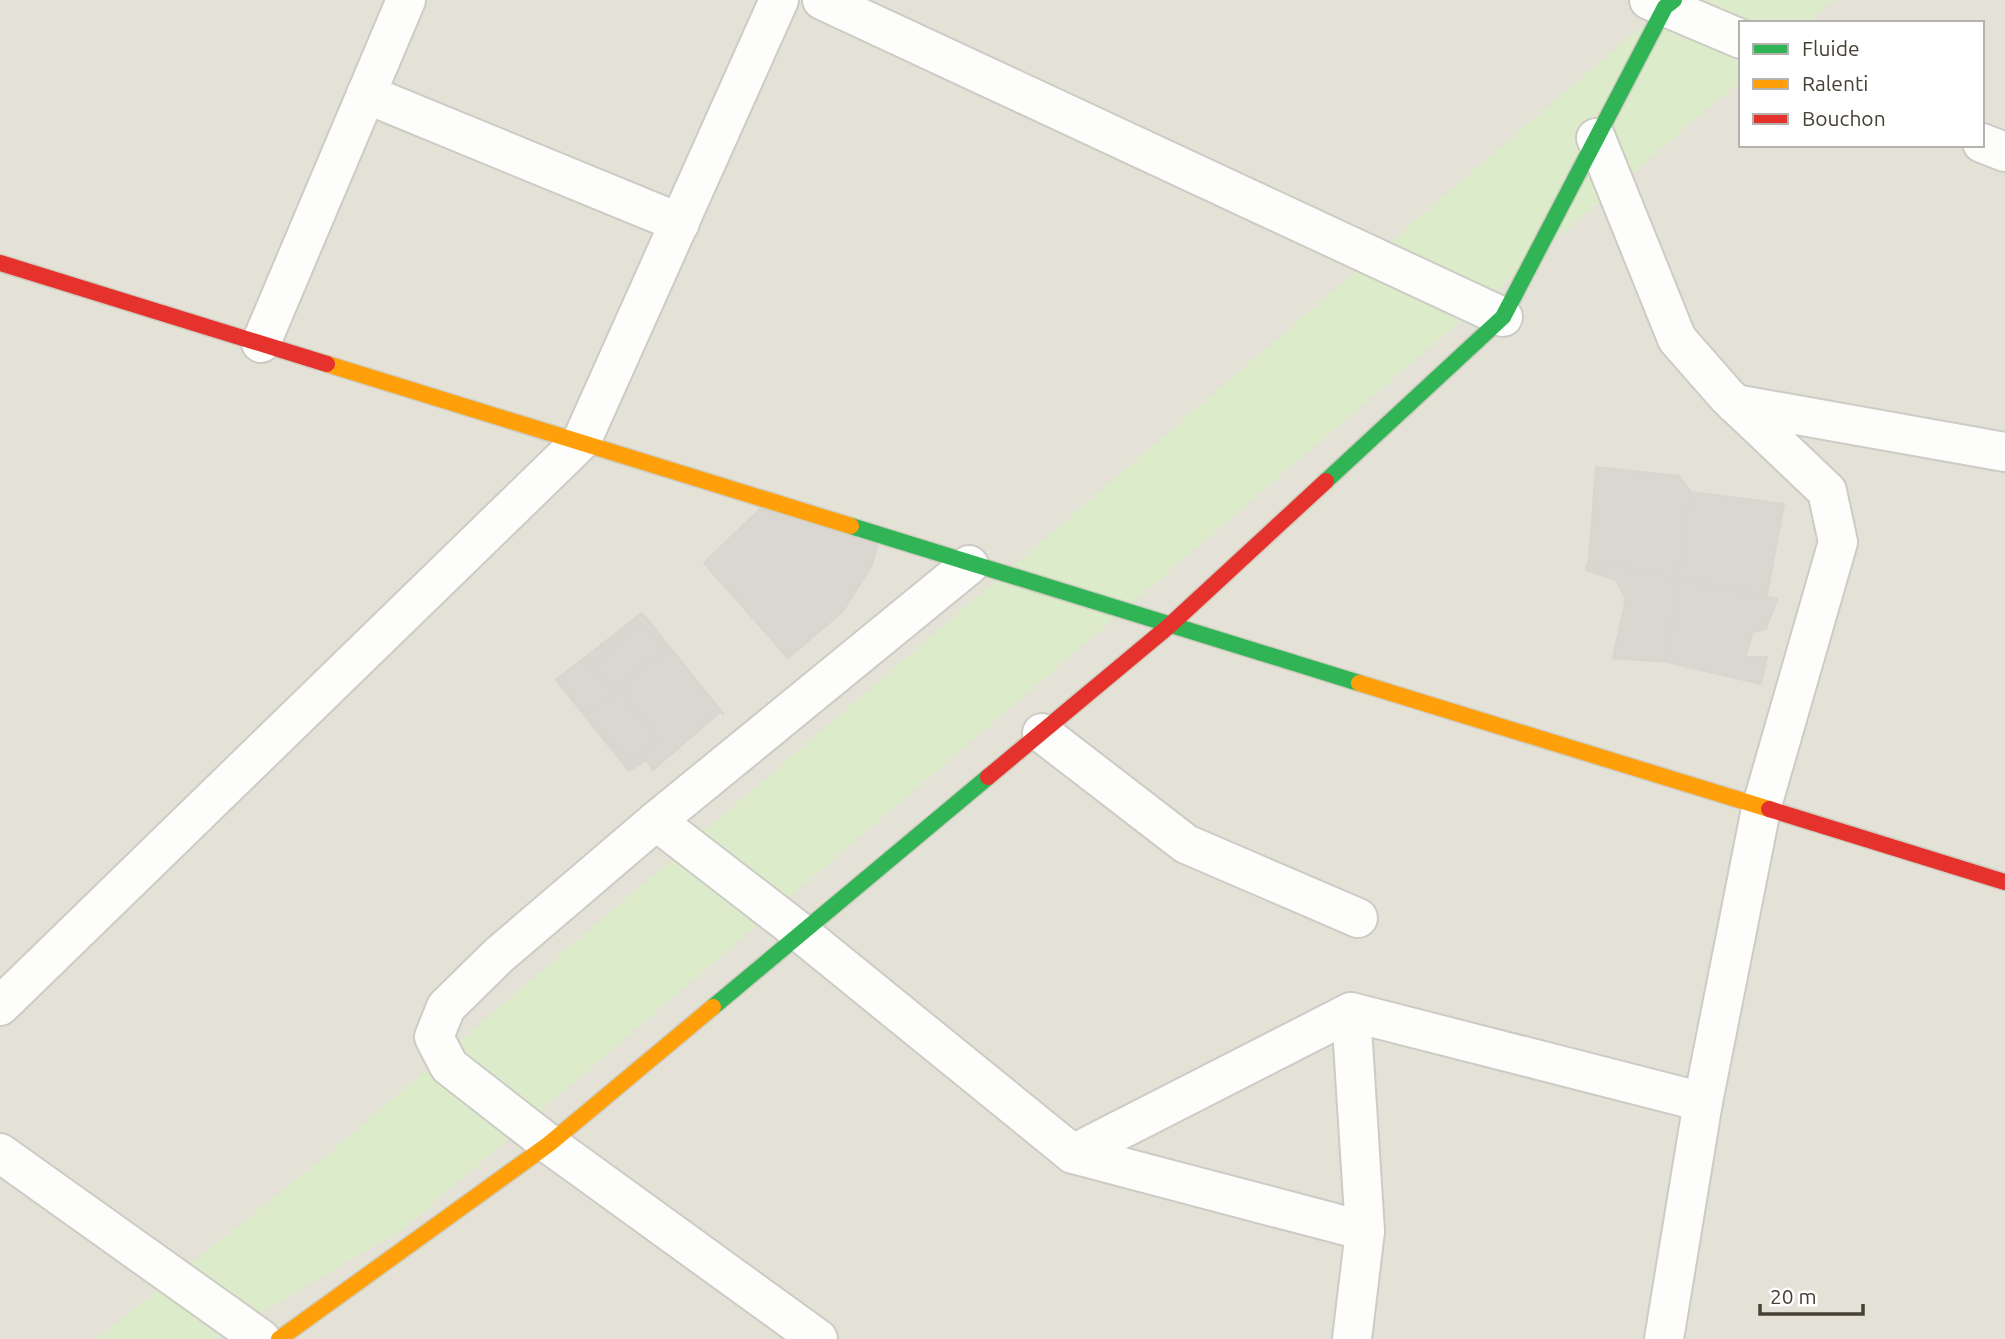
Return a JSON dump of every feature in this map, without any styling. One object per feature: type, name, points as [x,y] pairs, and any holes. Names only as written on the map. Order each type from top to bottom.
[{"type":"street","points":[[261,342],[406,0]]},
{"type":"street","points":[[0,1006],[582,440],[779,0]]},
{"type":"street","points":[[822,0],[1503,317]]},
{"type":"street","points":[[279,1339],[549,1144],[1042,733],[1169,626],[1503,317],[1596,138],[1662,2],[1739,38]]},
{"type":"street","points":[[366,94],[680,223]]},
{"type":"street","points":[[1596,138],[1676,339],[1735,404],[1827,491],[1838,542],[1761,809],[1703,1102],[1664,1339]]},
{"type":"street","points":[[1984,144],[2005,152]]},
{"type":"street","points":[[0,263],[582,440],[969,565],[2005,882]]},
{"type":"street","points":[[1735,404],[2005,452]]},
{"type":"street","points":[[818,1339],[549,1144],[449,1066],[434,1037],[446,1007],[499,955],[656,821],[969,565]]},
{"type":"street","points":[[1042,733],[1186,844],[1358,918]]},
{"type":"street","points":[[656,821],[802,933],[1073,1154],[1365,1231]]},
{"type":"street","points":[[1073,1154],[1351,1012],[1703,1102]]},
{"type":"street","points":[[1351,1012],[1365,1231],[1352,1339]]},
{"type":"street","points":[[0,1153],[261,1339]]},
{"type":"shaded area","points":[[0,0],[2005,0],[2005,1339],[0,1339]]},
{"type":"green space","points":[[1672,0],[1833,0],[1809,21],[1739,21],[1739,82],[402,1230],[216,1339],[97,1339],[332,1151]]},
{"type":"building","points":[[1596,467],[1679,476],[1691,492],[1678,579],[1589,560]]},
{"type":"building","points":[[1691,492],[1784,504],[1767,595],[1678,579]]},
{"type":"building","points":[[761,508],[878,543],[872,565],[843,611],[788,658],[704,563]]},
{"type":"building","points":[[1589,560],[1678,579],[1667,662],[1613,658],[1626,599],[1616,580],[1586,570]]},
{"type":"building","points":[[1678,579],[1777,599],[1766,629],[1753,632],[1745,657],[1767,657],[1761,684],[1667,662]]},
{"type":"building","points":[[642,613],[724,715],[720,712],[653,770],[646,760],[629,771],[556,680]]},
{"type":"building","points":[[640,622],[667,649],[610,691],[591,668]]},
{"type":"building","points":[[620,689],[657,738],[631,763],[587,714]]},
{"type":"traffic: fast","points":[[1326,481],[1503,317],[1665,7],[1674,0]]},
{"type":"traffic: fast","points":[[851,526],[1359,683]]},
{"type":"traffic: fast","points":[[713,1007],[988,777]]},
{"type":"traffic: slow","points":[[327,364],[851,526]]},
{"type":"traffic: slow","points":[[1359,683],[1769,809]]},
{"type":"traffic: slow","points":[[279,1339],[549,1144],[713,1007]]},
{"type":"traffic: jam","points":[[0,263],[327,364]]},
{"type":"traffic: jam","points":[[988,777],[1169,626],[1326,481]]},
{"type":"traffic: jam","points":[[1769,809],[2005,882]]}]
